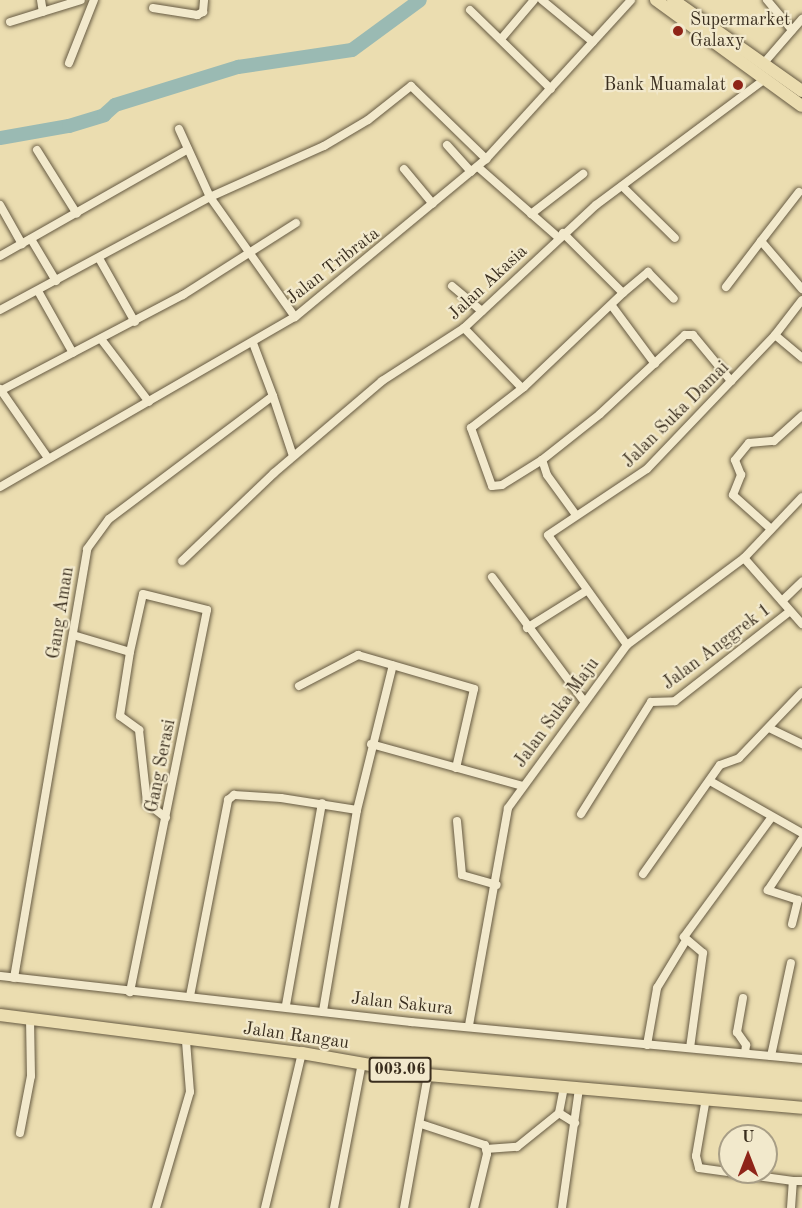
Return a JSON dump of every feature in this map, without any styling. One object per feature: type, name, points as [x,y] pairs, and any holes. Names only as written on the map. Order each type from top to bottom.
[{"type":"main road","points":[[656,0],[802,106]]},
{"type":"main road","points":[[673,0],[802,91]]},
{"type":"main road","name":"Jalan Rangau","points":[[0,1015],[186,1041],[302,1053],[428,1075],[802,1108]]},
{"type":"street","points":[[41,0],[43,12]]},
{"type":"street","points":[[10,22],[81,0]]},
{"type":"street","points":[[69,63],[94,0]]},
{"type":"street","points":[[153,8],[197,15],[203,12],[204,0]]},
{"type":"street","points":[[501,39],[534,0]]},
{"type":"street","points":[[542,0],[593,42]]},
{"type":"street","name":"Jalan Tribrata","points":[[0,487],[253,343],[295,316],[475,170],[631,0]]},
{"type":"street","points":[[767,0],[792,30]]},
{"type":"street","points":[[470,10],[501,39],[503,47],[550,89]]},
{"type":"street","points":[[763,64],[802,19]]},
{"type":"street","name":"Jalan Akasia","points":[[182,561],[293,456],[382,381],[464,328],[561,236],[622,186],[765,79]]},
{"type":"street","points":[[0,310],[100,260],[210,197],[324,146],[368,120],[411,86],[486,159]]},
{"type":"street","points":[[179,129],[210,197],[295,316]]},
{"type":"street","points":[[447,145],[475,170],[561,236],[623,292]]},
{"type":"street","points":[[0,256],[188,149]]},
{"type":"street","points":[[37,150],[77,214]]},
{"type":"street","points":[[404,169],[433,204]]},
{"type":"street","points":[[531,214],[583,174]]},
{"type":"street","points":[[622,186],[675,238]]},
{"type":"street","points":[[726,287],[799,192]]},
{"type":"street","points":[[0,205],[22,244]]},
{"type":"street","points":[[48,458],[0,391],[135,322],[250,255],[296,223]]},
{"type":"street","points":[[31,239],[56,281]]},
{"type":"street","points":[[761,241],[802,289]]},
{"type":"street","points":[[100,260],[135,322]]},
{"type":"street","points":[[674,299],[648,272],[623,292],[612,306],[522,388],[474,422],[471,434],[492,486],[502,485],[542,460],[691,334],[731,381]]},
{"type":"street","points":[[452,286],[482,311]]},
{"type":"street","points":[[38,291],[73,353]]},
{"type":"street","name":"Jalan Suka Damai","points":[[627,645],[548,539],[576,515],[646,469],[775,335],[802,300]]},
{"type":"street","points":[[612,306],[655,364]]},
{"type":"street","points":[[464,328],[522,388]]},
{"type":"street","points":[[775,335],[802,358]]},
{"type":"street","points":[[101,339],[149,402]]},
{"type":"street","points":[[253,343],[293,456]]},
{"type":"street","name":"Gang Aman","points":[[14,978],[87,549],[95,533],[273,396]]},
{"type":"street","points":[[771,529],[733,495],[741,475],[735,460],[749,443],[774,441],[802,416]]},
{"type":"street","points":[[542,460],[547,475],[576,515]]},
{"type":"street","name":"Jalan Suka Maju","points":[[469,1025],[497,885],[505,815],[522,786],[627,645],[744,558],[802,497]]},
{"type":"street","points":[[744,558],[802,624]]},
{"type":"street","points":[[492,577],[527,628],[584,700]]},
{"type":"street","points":[[782,601],[802,582]]},
{"type":"street","points":[[527,628],[586,591]]},
{"type":"street","name":"Gang Serasi","points":[[130,652],[143,594],[207,610],[130,992]]},
{"type":"street","name":"Jalan Anggrek 1","points":[[581,814],[651,702],[675,701],[790,611]]},
{"type":"street","points":[[73,634],[130,652],[120,716],[139,730],[147,803],[166,818]]},
{"type":"street","points":[[299,686],[358,655],[475,691],[456,768]]},
{"type":"street","points":[[323,1010],[357,810],[371,744],[393,665]]},
{"type":"street","points":[[643,874],[720,765],[736,760],[802,692]]},
{"type":"street","points":[[769,728],[802,744]]},
{"type":"street","points":[[371,744],[522,786]]},
{"type":"street","points":[[710,781],[771,818],[802,833]]},
{"type":"street","points":[[190,996],[230,797],[322,803],[357,810]]},
{"type":"street","points":[[286,1005],[322,803]]},
{"type":"street","points":[[647,1045],[657,988],[685,942],[688,929],[771,818]]},
{"type":"street","points":[[457,821],[462,875],[497,885]]},
{"type":"street","points":[[792,924],[798,900],[768,890],[802,839]]},
{"type":"street","points":[[685,942],[702,950],[704,956],[690,1048]]},
{"type":"street","points":[[771,1056],[791,963]]},
{"type":"street","name":"Jalan Sakura","points":[[0,976],[130,992],[286,1005],[647,1045],[802,1059]]},
{"type":"street","points":[[743,998],[737,1032],[746,1045],[745,1053]]},
{"type":"street","points":[[20,1133],[31,1076],[30,1018]]},
{"type":"street","points":[[156,1208],[190,1092],[186,1041]]},
{"type":"street","points":[[265,1208],[302,1053]]},
{"type":"street","points":[[334,1208],[362,1063]]},
{"type":"street","points":[[404,1208],[421,1124],[428,1075]]},
{"type":"street","points":[[421,1124],[474,1139],[486,1149],[517,1147],[559,1113],[564,1087]]},
{"type":"street","points":[[562,1208],[579,1089]]},
{"type":"street","points":[[706,1098],[696,1156],[699,1168],[802,1181]]},
{"type":"street","points":[[559,1113],[575,1123]]},
{"type":"street","points":[[474,1208],[486,1149]]},
{"type":"street","points":[[791,1208],[792,1181]]},
{"type":"waterway","points":[[0,138],[69,126],[104,115],[115,105],[238,67],[352,50],[420,0]]},
{"type":"place","name":"Supermarket Galaxy","points":[[678,31]]},
{"type":"place","name":"Bank Muamalat","points":[[738,85]]}]
